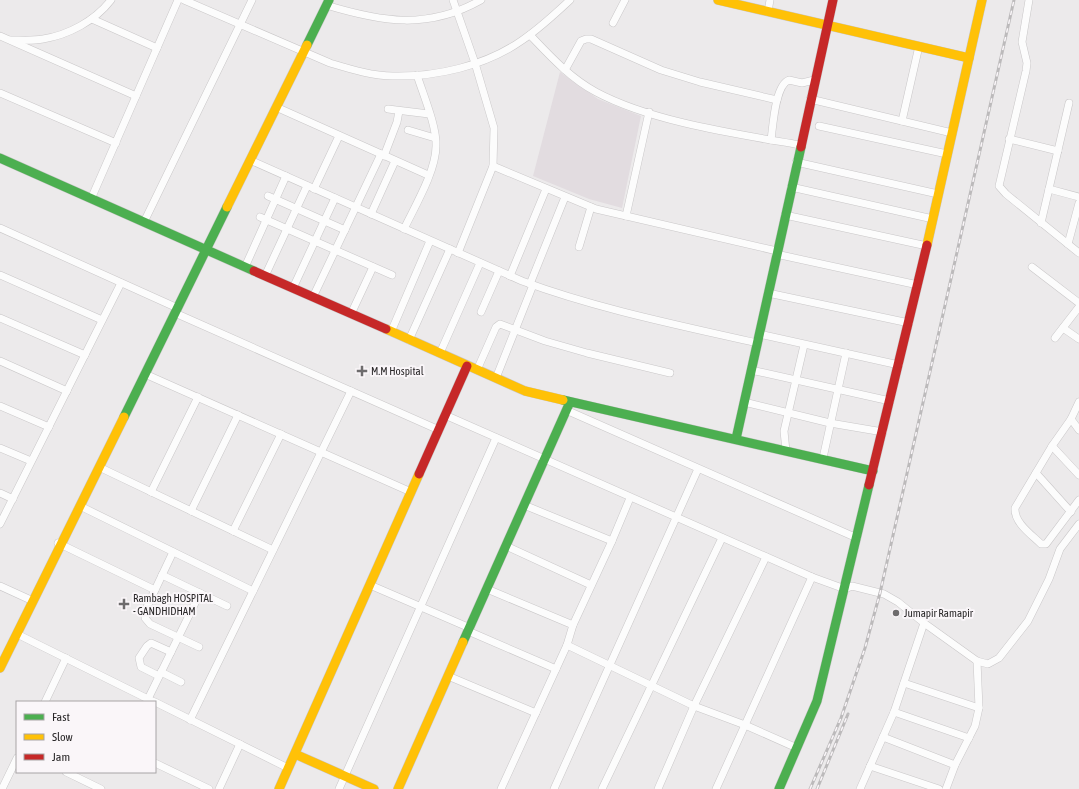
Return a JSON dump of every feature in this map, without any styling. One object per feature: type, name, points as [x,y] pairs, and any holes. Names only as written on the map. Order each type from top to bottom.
[{"type":"street","points":[[9,40],[42,40],[66,33],[92,19],[105,9],[112,0]]},
{"type":"street","points":[[91,199],[178,0]]},
{"type":"street","points":[[184,0],[301,52],[355,70],[392,76],[456,69],[494,55],[530,35],[546,23],[570,0]]},
{"type":"street","points":[[144,222],[252,0]]},
{"type":"street","points":[[453,0],[475,63],[494,128],[493,166],[458,253]]},
{"type":"street","points":[[60,544],[326,2],[362,15],[385,20],[413,21],[457,12],[482,0]]},
{"type":"street","points":[[613,23],[625,0]]},
{"type":"street","points":[[718,0],[969,58]]},
{"type":"street","points":[[768,12],[770,0]]},
{"type":"street","points":[[736,439],[826,25],[833,0]]},
{"type":"street","points":[[779,789],[817,701],[918,285],[982,0]]},
{"type":"street","points":[[1029,0],[1022,42],[1027,63],[1026,71],[999,186],[1006,194],[1079,253]]},
{"type":"street","points":[[92,19],[157,48]]},
{"type":"street","points":[[530,35],[565,70],[596,92],[649,112],[687,123],[800,146]]},
{"type":"street","points":[[0,36],[136,96]]},
{"type":"street","points":[[565,70],[581,42],[586,39],[591,39],[661,70],[700,82],[777,100]]},
{"type":"street","points":[[902,121],[919,46]]},
{"type":"street","points":[[204,249],[250,160],[301,52]]},
{"type":"street","points":[[404,229],[428,176],[434,160],[436,145],[429,114],[417,74]]},
{"type":"street","points":[[771,140],[777,100],[781,87],[787,81],[802,83],[814,80]]},
{"type":"street","points":[[0,93],[116,143]]},
{"type":"street","points":[[810,99],[952,133]]},
{"type":"street","points":[[1041,223],[1069,103]]},
{"type":"street","points":[[276,107],[428,176]]},
{"type":"street","points":[[388,109],[429,114]]},
{"type":"street","points":[[313,297],[382,155],[397,122],[399,110]]},
{"type":"street","points":[[626,216],[649,112]]},
{"type":"street","points":[[819,126],[948,154]]},
{"type":"street","points":[[408,130],[435,138]]},
{"type":"street","points":[[314,189],[339,136]]},
{"type":"street","points":[[1009,139],[1058,151]]},
{"type":"street","points":[[0,158],[467,366],[525,391],[568,406],[698,469],[857,538]]},
{"type":"street","points":[[250,160],[531,285],[602,307],[758,338],[846,353],[899,365]]},
{"type":"street","points":[[371,214],[395,161]]},
{"type":"street","points":[[796,162],[938,194]]},
{"type":"street","points":[[493,166],[591,207],[777,253],[918,285]]},
{"type":"street","points":[[245,267],[272,198],[286,176]]},
{"type":"street","points":[[265,276],[307,186]]},
{"type":"street","points":[[791,187],[933,219]]},
{"type":"street","points":[[510,276],[546,189]]},
{"type":"street","points":[[1049,189],[1079,197]]},
{"type":"street","points":[[496,378],[565,197]]},
{"type":"street","points":[[272,198],[345,230]]},
{"type":"street","points":[[293,288],[335,198]]},
{"type":"street","points":[[1068,244],[1079,203]]},
{"type":"street","points":[[579,247],[591,207]]},
{"type":"street","points":[[785,215],[927,246]]},
{"type":"street","points":[[263,218],[392,275]]},
{"type":"street","points":[[1,232],[121,283],[174,310],[439,430]]},
{"type":"street","points":[[391,332],[430,241]]},
{"type":"street","points":[[409,340],[450,250]]},
{"type":"street","points":[[440,353],[480,263]]},
{"type":"street","points":[[351,314],[373,267]]},
{"type":"street","points":[[1032,267],[1079,303]]},
{"type":"street","points":[[481,312],[499,271]]},
{"type":"street","points":[[0,274],[102,320]]},
{"type":"street","points":[[0,524],[121,283]]},
{"type":"street","points":[[768,293],[909,323]]},
{"type":"street","points":[[1055,338],[1079,307]]},
{"type":"street","points":[[0,659],[80,506],[145,374],[174,310]]},
{"type":"street","points":[[0,318],[85,355]]},
{"type":"street","points":[[477,370],[498,325],[502,324],[515,330],[587,353],[670,373]]},
{"type":"street","points":[[1064,328],[1079,339]]},
{"type":"street","points":[[786,451],[784,432],[804,345]]},
{"type":"street","points":[[823,458],[846,353]]},
{"type":"street","points":[[0,361],[67,391]]},
{"type":"street","points":[[279,789],[467,366]]},
{"type":"street","points":[[751,370],[890,401]]},
{"type":"street","points":[[145,374],[411,492]]},
{"type":"street","points":[[190,720],[351,391]]},
{"type":"street","points":[[151,492],[198,397]]},
{"type":"street","points":[[744,402],[830,423],[883,432]]},
{"type":"street","points":[[1079,402],[1015,508],[1016,516],[1023,526],[1042,544],[1046,544],[1079,500]]},
{"type":"street","points":[[0,406],[49,427]]},
{"type":"street","points":[[568,406],[736,439],[823,458],[873,471]]},
{"type":"street","points":[[398,789],[568,406]]},
{"type":"street","points":[[191,511],[238,415]]},
{"type":"street","points":[[445,416],[812,577],[845,589],[852,586],[884,594],[898,602],[924,623],[977,661],[988,664],[999,658],[1028,621],[1049,579],[1060,548],[1079,524]]},
{"type":"street","points":[[1070,419],[1079,430]]},
{"type":"street","points":[[234,532],[281,434]]},
{"type":"street","points":[[339,789],[496,438]]},
{"type":"street","points":[[1052,446],[1079,475]]},
{"type":"street","points":[[0,448],[31,461]]},
{"type":"street","points":[[99,467],[273,550]]},
{"type":"street","points":[[554,789],[698,469]]},
{"type":"street","points":[[1036,474],[1071,512]]},
{"type":"street","points":[[0,493],[12,499]]},
{"type":"street","points":[[501,789],[567,645],[573,625],[630,498]]},
{"type":"street","points":[[524,505],[612,541]]},
{"type":"street","points":[[80,506],[253,591]]},
{"type":"street","points":[[602,789],[722,538]]},
{"type":"street","points":[[60,544],[155,590]]},
{"type":"street","points":[[506,546],[591,585]]},
{"type":"street","points":[[174,552],[146,610],[146,618],[150,624],[199,647]]},
{"type":"street","points":[[658,789],[694,706],[766,557]]},
{"type":"street","points":[[162,575],[227,606]]},
{"type":"street","points":[[716,789],[812,577]]},
{"type":"street","points":[[370,585],[556,669]]},
{"type":"street","points":[[0,586],[31,600]]},
{"type":"street","points":[[487,589],[573,625]]},
{"type":"street","points":[[17,634],[152,701],[160,674],[200,593]]},
{"type":"street","points":[[0,668],[17,634],[31,600]]},
{"type":"street","points":[[860,789],[894,712],[924,623]]},
{"type":"street","points":[[171,652],[151,643],[147,646],[139,658],[141,667],[181,682]]},
{"type":"street","points":[[567,645],[694,706],[745,725],[797,748]]},
{"type":"street","points":[[44,701],[66,658]]},
{"type":"street","points":[[946,789],[955,765],[975,726],[979,708],[977,661]]},
{"type":"street","points":[[448,676],[536,713]]},
{"type":"street","points":[[904,683],[979,708]]},
{"type":"street","points":[[156,703],[288,768]]},
{"type":"street","points":[[894,712],[969,738]]},
{"type":"street","points":[[883,737],[955,765]]},
{"type":"street","points":[[219,789],[240,744]]},
{"type":"street","points":[[295,754],[374,789]]},
{"type":"street","points":[[2,789],[16,760]]},
{"type":"street","points":[[156,763],[209,789]]},
{"type":"street","points":[[870,766],[939,789]]},
{"type":"street","points":[[68,773],[101,789]]},
{"type":"shaded area","points":[[560,72],[598,99],[641,116],[622,208],[589,199],[533,176]]},
{"type":"railway","points":[[810,789],[841,718],[865,648],[880,593],[1014,0]]},
{"type":"railway","points":[[817,789],[848,714]]},
{"type":"traffic: fast","points":[[307,45],[329,0]]},
{"type":"traffic: fast","points":[[736,439],[801,147]]},
{"type":"traffic: fast","points":[[0,158],[254,271]]},
{"type":"traffic: fast","points":[[124,417],[227,207]]},
{"type":"traffic: fast","points":[[563,400],[873,471]]},
{"type":"traffic: fast","points":[[463,642],[570,402]]},
{"type":"traffic: fast","points":[[779,789],[817,701],[869,485]]},
{"type":"traffic: slow","points":[[718,0],[969,58]]},
{"type":"traffic: slow","points":[[927,245],[982,0]]},
{"type":"traffic: slow","points":[[227,207],[307,45]]},
{"type":"traffic: slow","points":[[386,329],[525,391],[563,400]]},
{"type":"traffic: slow","points":[[0,668],[124,417]]},
{"type":"traffic: slow","points":[[279,789],[419,474]]},
{"type":"traffic: slow","points":[[398,789],[463,642]]},
{"type":"traffic: slow","points":[[295,754],[374,789]]},
{"type":"traffic: jam","points":[[801,147],[833,0]]},
{"type":"traffic: jam","points":[[869,485],[927,245]]},
{"type":"traffic: jam","points":[[254,271],[386,329]]},
{"type":"traffic: jam","points":[[419,474],[467,366]]},
{"type":"place","name":"M.M Hospital","points":[[362,371]]},
{"type":"place","name":"Rambagh HOSPITAL - GANDHIDHAM","points":[[124,604]]},
{"type":"place","name":"Jumapir Ramapir","points":[[896,613]]}]
